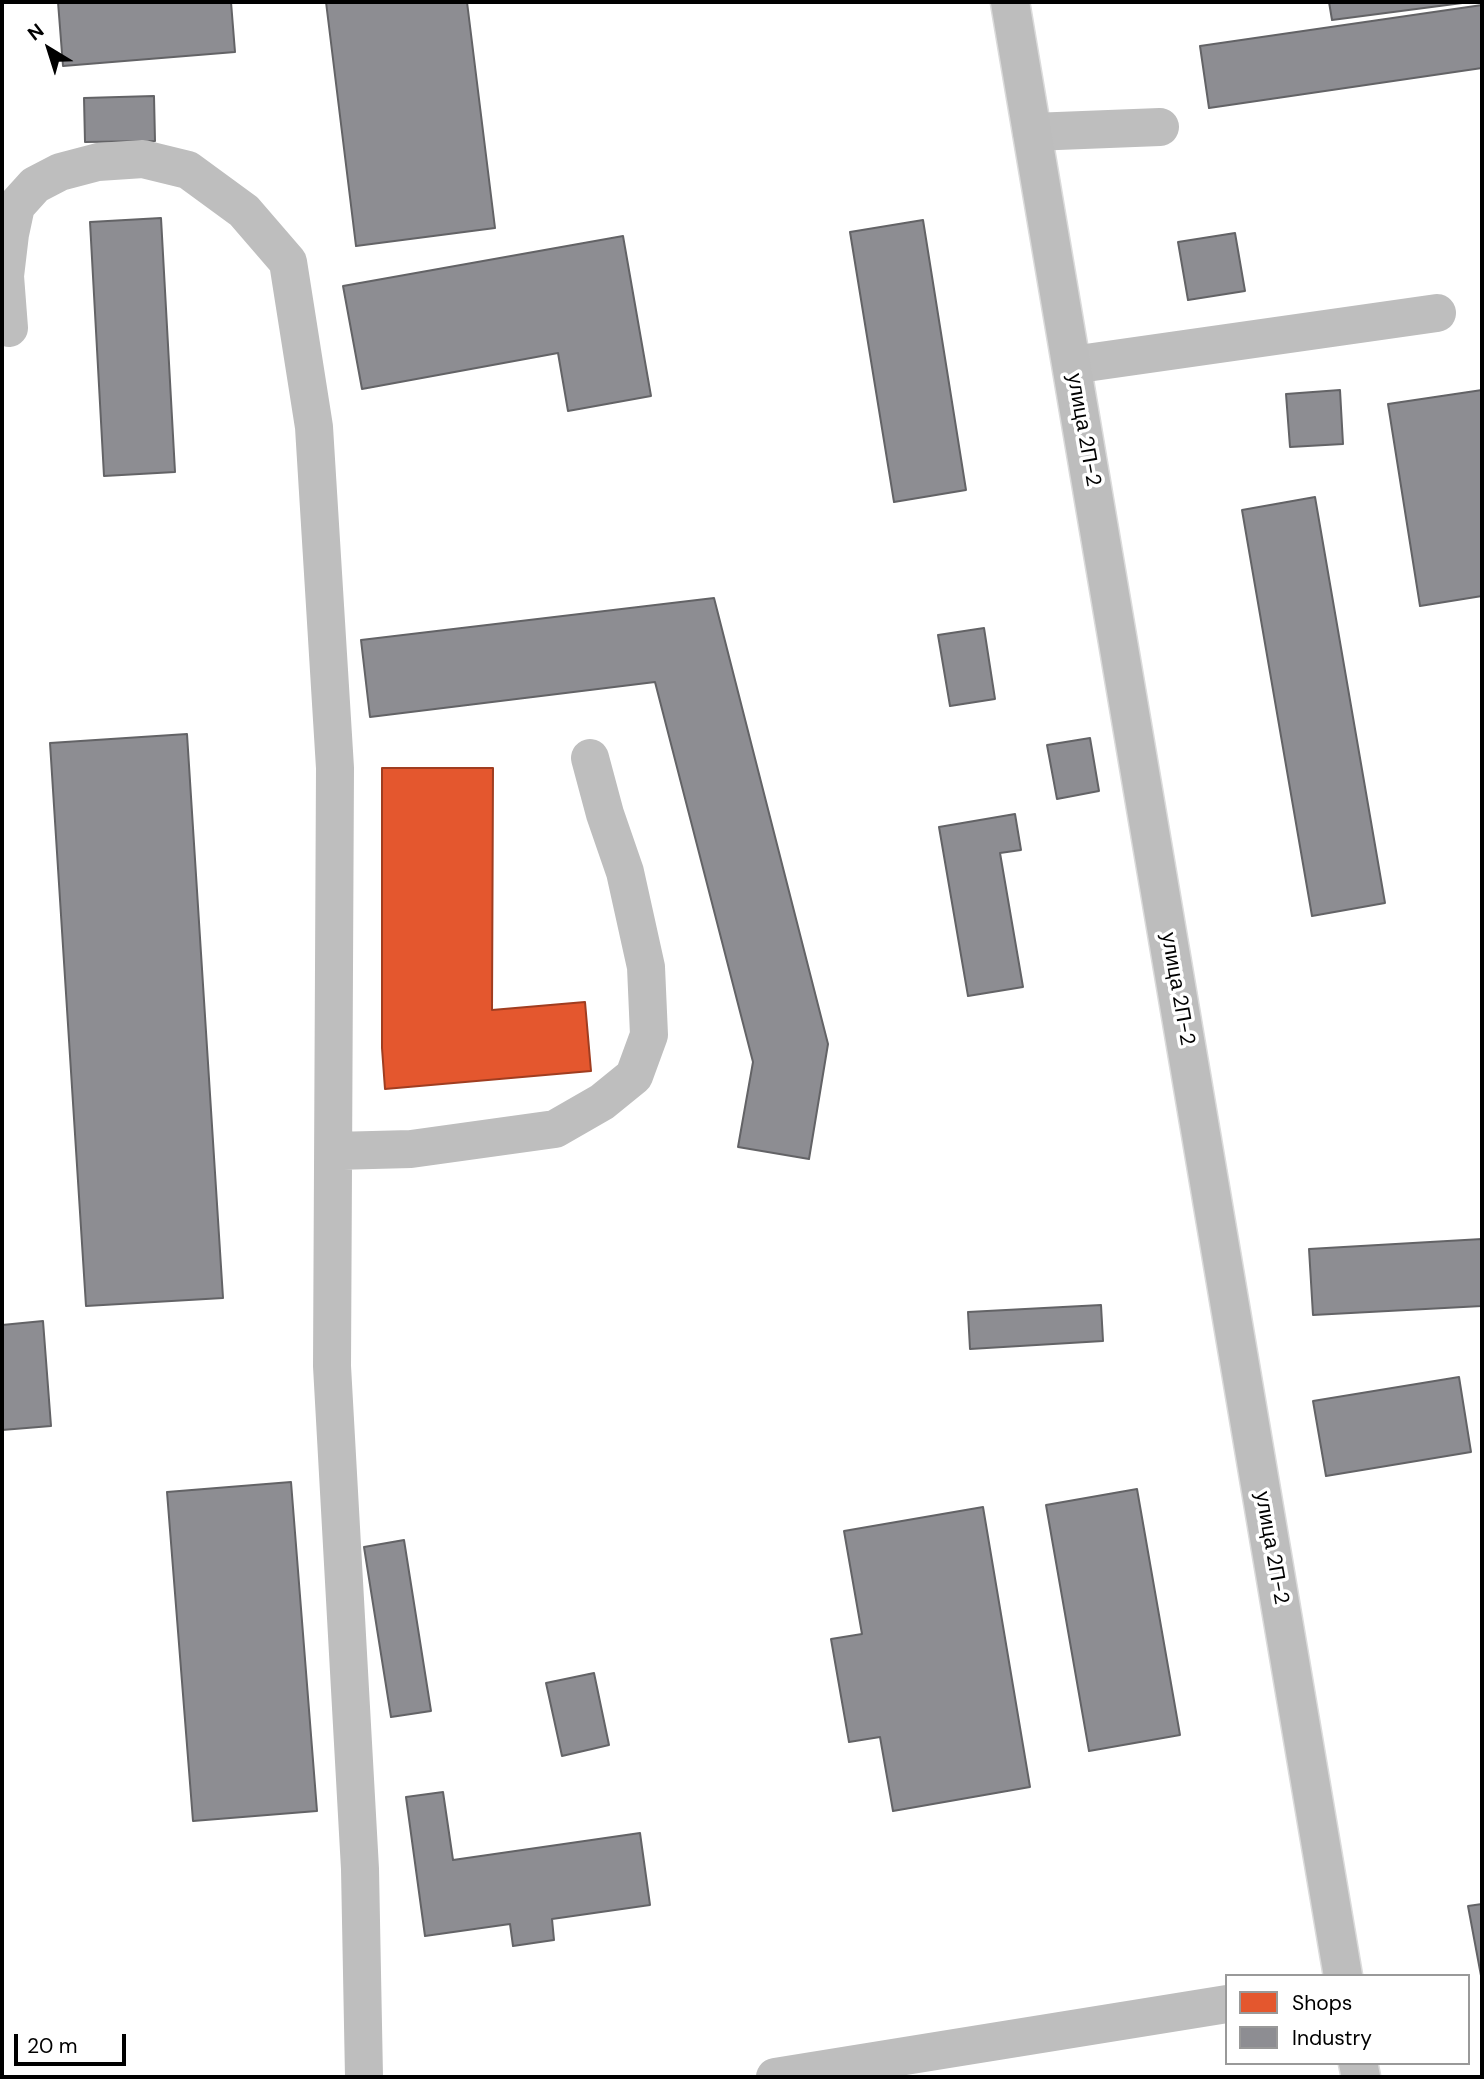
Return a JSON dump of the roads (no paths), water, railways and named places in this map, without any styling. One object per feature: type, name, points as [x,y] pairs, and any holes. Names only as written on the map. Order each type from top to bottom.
[{"type":"main road","name":"улица 2П-2","points":[[1010,2],[1343,1974]]},
{"type":"street","points":[[1032,132],[1160,127]]},
{"type":"street","points":[[9,328],[5,276],[16,206],[35,185],[60,172],[98,162],[144,159],[188,170],[244,211],[288,262],[314,427],[335,768],[332,1366],[360,1869],[364,2077]]},
{"type":"street","points":[[1072,365],[1437,313]]},
{"type":"street","points":[[334,1151],[411,1149],[555,1129],[603,1102],[634,1076],[649,1035],[646,967],[625,872],[590,758]]},
{"type":"street","points":[[775,2077],[1225,2004]]}]
